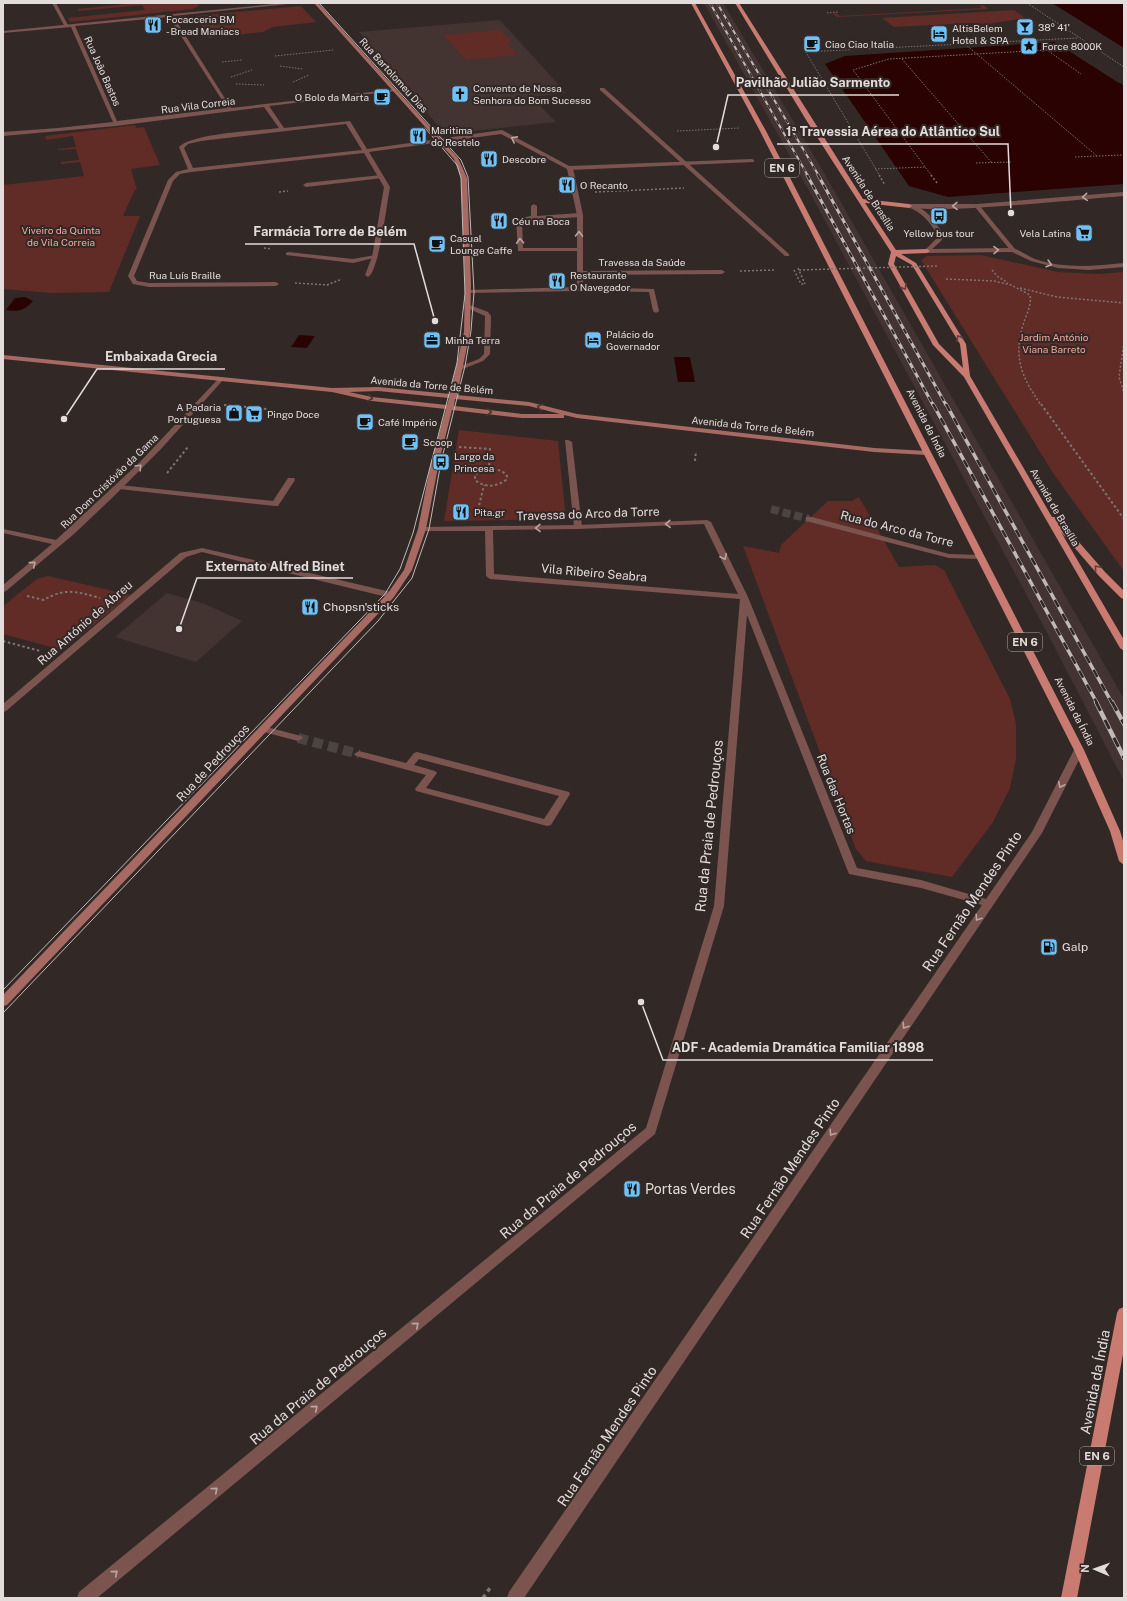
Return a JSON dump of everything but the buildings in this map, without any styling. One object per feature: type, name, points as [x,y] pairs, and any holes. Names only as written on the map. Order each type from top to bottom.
[{"type":"main road","name":"Avenida da Índia","points":[[694,3],[760,127],[1079,750],[1115,831],[1124,861]]},
{"type":"main road","name":"Avenida de Brasília","points":[[737,3],[811,123],[863,201],[894,252],[914,264],[963,344],[967,376]]},
{"type":"main road","points":[[863,201],[895,203],[910,206]]},
{"type":"main road","points":[[894,252],[927,251]]},
{"type":"main road","name":"Avenida de Brasília","points":[[894,252],[891,264],[936,345],[967,376],[1124,648]]},
{"type":"main road","points":[[1039,502],[1102,574],[1124,596]]},
{"type":"main road","name":"Avenida da Índia","points":[[1069,1598],[1124,1313]]},
{"type":"street","points":[[54,3],[67,26]]},
{"type":"street","points":[[238,3],[241,9]]},
{"type":"street","points":[[3,32],[296,3]]},
{"type":"street","name":"Rua Bartolomeu Dias","points":[[316,3],[440,140],[460,165],[464,178],[468,292],[466,332],[453,397]]},
{"type":"street","points":[[172,16],[230,110]]},
{"type":"street","name":"Rua João Bastos","points":[[73,26],[116,124]]},
{"type":"street","points":[[602,89],[787,256]]},
{"type":"street","name":"Rua Vila Correia","points":[[3,134],[116,124],[395,90]]},
{"type":"street","points":[[266,106],[283,130]]},
{"type":"street","points":[[191,170],[181,148],[186,143],[201,139],[348,122],[387,187],[375,256],[368,275]]},
{"type":"street","name":"Rua Luís Braille","points":[[276,284],[149,285],[135,283],[131,276],[171,180],[178,173],[191,170],[366,151],[502,132],[570,168]]},
{"type":"street","points":[[580,290],[580,215],[570,168],[752,161]]},
{"type":"street","points":[[306,185],[381,177]]},
{"type":"street","points":[[910,206],[978,206],[1124,194]]},
{"type":"street","points":[[534,206],[534,218]]},
{"type":"street","points":[[910,206],[923,210],[941,235],[940,240],[927,251]]},
{"type":"street","points":[[978,206],[1013,250],[1034,260],[1058,266],[1089,268],[1124,265]]},
{"type":"street","points":[[579,250],[520,250],[519,219],[580,215]]},
{"type":"street","points":[[927,251],[1013,250]]},
{"type":"street","points":[[288,254],[353,261],[375,256]]},
{"type":"street","name":"Travessa da Saúde","points":[[579,272],[722,272]]},
{"type":"street","points":[[468,292],[652,290],[656,311]]},
{"type":"street","points":[[460,368],[481,360],[487,354],[488,316],[486,313],[467,306]]},
{"type":"street","name":"Avenida da Torre de Belém","points":[[3,357],[332,390],[378,389],[529,404],[578,416]]},
{"type":"street","name":"Rua Dom Cristóvão da Gama","points":[[3,589],[119,487],[172,433],[221,379]]},
{"type":"street","name":"Avenida da Torre de Belém","points":[[332,390],[372,399],[522,416],[578,416],[874,450],[927,453]]},
{"type":"street","points":[[422,529],[439,446],[453,397]]},
{"type":"street","points":[[568,442],[578,527]]},
{"type":"street","points":[[119,487],[275,504],[291,480]]},
{"type":"street","name":"Rua do Arco da Torre","points":[[809,519],[949,556],[980,557]]},
{"type":"street","name":"Travessa do Arco da Torre","points":[[422,529],[578,527],[707,522],[744,597]]},
{"type":"street","name":"Rua de Pedrouços","points":[[3,1002],[390,595],[408,570],[422,529]]},
{"type":"street","name":"Vila Ribeiro Seabra","points":[[489,529],[490,576],[744,597]]},
{"type":"street","points":[[3,531],[57,543]]},
{"type":"street","name":"Rua António de Abreu","points":[[3,709],[183,555],[202,550],[390,595]]},
{"type":"street","name":"Rua das Hortas","points":[[744,597],[853,871],[921,884],[988,903]]},
{"type":"street","name":"Rua da Praia de Pedrouços","points":[[85,1598],[651,1131],[719,906],[744,597]]},
{"type":"street","points":[[263,729],[298,738]]},
{"type":"street","name":"Rua Fernão Mendes Pinto","points":[[515,1598],[1036,833],[1079,750]]},
{"type":"street","points":[[359,754],[408,767],[432,773],[420,789],[547,823],[565,794],[416,755],[408,767]]},
{"type":"path","points":[[1027,3],[1124,67]]},
{"type":"path","points":[[827,13],[838,12]]},
{"type":"path","points":[[806,52],[1078,38]]},
{"type":"path","points":[[965,44],[1097,156]]},
{"type":"path","points":[[275,56],[357,48]]},
{"type":"path","points":[[804,49],[886,186]]},
{"type":"path","points":[[938,183],[854,70],[889,59],[1047,50],[1081,74]]},
{"type":"path","points":[[902,59],[992,163]]},
{"type":"path","points":[[280,66],[303,69]]},
{"type":"path","points":[[293,82],[309,75]]},
{"type":"path","points":[[825,83],[862,82]]},
{"type":"path","points":[[213,83],[264,85]]},
{"type":"path","points":[[650,132],[760,127]]},
{"type":"path","points":[[1075,157],[1123,154]]},
{"type":"path","points":[[976,163],[1012,162]]},
{"type":"path","points":[[875,169],[926,167]]},
{"type":"path","points":[[576,192],[711,187]]},
{"type":"path","points":[[935,269],[932,263],[934,260],[953,258],[957,251]]},
{"type":"path","points":[[988,264],[997,276],[1030,295],[1032,301],[1018,349],[1019,362],[1024,374],[1035,396],[1124,519]]},
{"type":"path","points":[[805,284],[799,270],[936,266]]},
{"type":"path","points":[[722,272],[780,270]]},
{"type":"path","points":[[787,270],[794,270]]},
{"type":"path","points":[[942,277],[952,280],[980,279],[1057,297],[1124,302]]},
{"type":"path","points":[[302,282],[327,285]]},
{"type":"path","points":[[1124,342],[1119,377],[1124,393]]},
{"type":"path","points":[[224,405],[267,409]]},
{"type":"path","points":[[439,446],[490,449],[489,469]]},
{"type":"path","points":[[166,475],[189,447]]},
{"type":"path","points":[[695,461],[696,451]]},
{"type":"path","points":[[489,469],[502,471],[507,478],[503,483],[494,485],[480,484],[474,480],[477,473],[489,469]]},
{"type":"path","points":[[26,596],[44,600],[61,590],[72,591],[103,599],[105,605],[119,611]]},
{"type":"path","points":[[3,641],[63,657]]},
{"type":"shaded area","points":[[704,3],[723,3],[819,164],[1124,699],[1124,781],[1045,629],[795,165]]},
{"type":"shaded area","points":[[1052,3],[1124,3],[1124,48]]},
{"type":"shaded area","points":[[500,20],[566,93],[531,97],[556,122],[445,134],[359,32]]},
{"type":"shaded area","points":[[1055,42],[1124,85],[1124,184],[948,197],[909,186],[825,64],[845,56]]},
{"type":"shaded area","points":[[25,297],[33,301],[27,307],[17,311],[6,310],[15,298]]},
{"type":"shaded area","points":[[299,335],[315,336],[307,348],[291,347]]},
{"type":"shaded area","points":[[674,357],[690,357],[695,382],[678,382]]},
{"type":"shaded area","points":[[167,593],[205,604],[242,621],[196,662],[115,637]]},
{"type":"green space","points":[[137,3],[198,3],[199,6],[193,9],[70,22],[68,18],[145,10],[142,5],[79,11],[77,9]]},
{"type":"green space","points":[[983,5],[988,9],[837,17],[833,14],[836,13],[840,16],[982,8],[979,6]]},
{"type":"green space","points":[[301,6],[316,22],[273,27],[263,32],[209,38],[200,24],[194,24],[191,19],[197,16]]},
{"type":"green space","points":[[1014,10],[1025,18],[988,24],[970,23],[894,27],[882,18]]},
{"type":"green space","points":[[500,30],[513,43],[507,44],[518,55],[466,60],[443,35]]},
{"type":"green space","name":"Viveiro da Quinta de Vila Correia","points":[[135,125],[136,128],[144,127],[160,165],[131,169],[137,190],[135,190],[123,216],[140,216],[109,292],[52,293],[3,289],[3,185],[84,176],[80,162],[61,164],[61,162],[79,160],[76,149],[58,150],[76,147],[73,136],[46,140],[45,136]]},
{"type":"green space","name":"Jardim António Viana Barreto","points":[[981,255],[1058,272],[1098,274],[1124,272],[1124,571],[1053,473],[921,260],[927,256]]},
{"type":"green space","points":[[459,430],[558,441],[566,519],[444,521]]},
{"type":"green space","points":[[859,497],[899,567],[935,565],[944,570],[1010,699],[1016,724],[1016,759],[1010,788],[993,822],[952,877],[866,861],[856,849],[743,546],[779,553],[781,545],[828,501],[852,501]]},
{"type":"green space","points":[[48,576],[131,595],[62,650],[3,634],[3,606],[37,579]]},
{"type":"pier","points":[[1055,42],[1058,42],[1124,82],[1124,85],[1116,81]]},
{"type":"tunnel","points":[[771,509],[809,519]]},
{"type":"tunnel","points":[[298,738],[359,754]]},
{"type":"tram line","points":[[3,1013],[378,621],[412,578],[429,529],[441,462],[465,366],[471,331],[474,292],[468,177],[461,160],[319,3]]},
{"type":"tram line","points":[[3,990],[385,594],[400,569],[413,533],[457,363],[465,294],[461,178],[457,165],[425,128]]},
{"type":"railway","points":[[710,3],[808,176]]},
{"type":"railway","points":[[717,3],[819,176]]},
{"type":"railway","points":[[807,175],[933,405]]},
{"type":"railway","points":[[818,175],[946,405]]},
{"type":"railway","points":[[933,404],[1097,703]]},
{"type":"railway","points":[[946,404],[1112,703]]},
{"type":"railway","points":[[1096,702],[1124,758]]},
{"type":"railway","points":[[1112,702],[1124,724]]},
{"type":"place","name":"Focacceria BM - Bread Maniacs","points":[[153,25]]},
{"type":"place","name":"38º 41'","points":[[1025,27]]},
{"type":"place","name":"AltisBelem Hotel & SPA","points":[[939,34]]},
{"type":"place","name":"Ciao Ciao Italia","points":[[812,44]]},
{"type":"place","name":"Force 8000K","points":[[1029,46]]},
{"type":"place","name":"Convento de Nossa Senhora do Bom Sucesso","points":[[460,94]]},
{"type":"place","name":"O Bolo da Marta","points":[[382,97]]},
{"type":"place","name":"Maritima do Restelo","points":[[418,136]]},
{"type":"place","name":"Pavilhão Julião Sarmento","points":[[716,147]]},
{"type":"place","name":"Descobre","points":[[489,159]]},
{"type":"place","name":"O Recanto","points":[[567,185]]},
{"type":"place","name":"1ª Travessia Aérea do Atlântico Sul","points":[[1011,213]]},
{"type":"place","name":"Yellow bus tour","points":[[939,216]]},
{"type":"place","name":"Céu na Boca","points":[[499,221]]},
{"type":"place","name":"Vela Latina","points":[[1084,233]]},
{"type":"place","name":"Casual Lounge Caffe","points":[[437,244]]},
{"type":"place","name":"Restaurante O Navegador","points":[[557,281]]},
{"type":"place","name":"Farmácia Torre de Belém","points":[[435,321]]},
{"type":"place","name":"Minha Terra","points":[[432,340]]},
{"type":"place","name":"Palácio do Governador","points":[[593,340]]},
{"type":"place","name":"A Padaria Portuguesa","points":[[234,413]]},
{"type":"place","name":"Pingo Doce","points":[[254,414]]},
{"type":"place","name":"Embaixada Grecia","points":[[64,419]]},
{"type":"place","name":"Café Império","points":[[365,422]]},
{"type":"place","name":"Scoop","points":[[410,442]]},
{"type":"place","name":"Largo da Princesa","points":[[441,462]]},
{"type":"place","name":"Pita.gr","points":[[461,512]]},
{"type":"place","name":"Chopsn'sticks","points":[[310,607]]},
{"type":"place","name":"Externato Alfred Binet","points":[[179,629]]},
{"type":"place","name":"Galp","points":[[1049,947]]},
{"type":"place","name":"ADF - Academia Dramática Familiar 1898","points":[[641,1002]]},
{"type":"place","name":"Portas Verdes","points":[[632,1189]]}]
